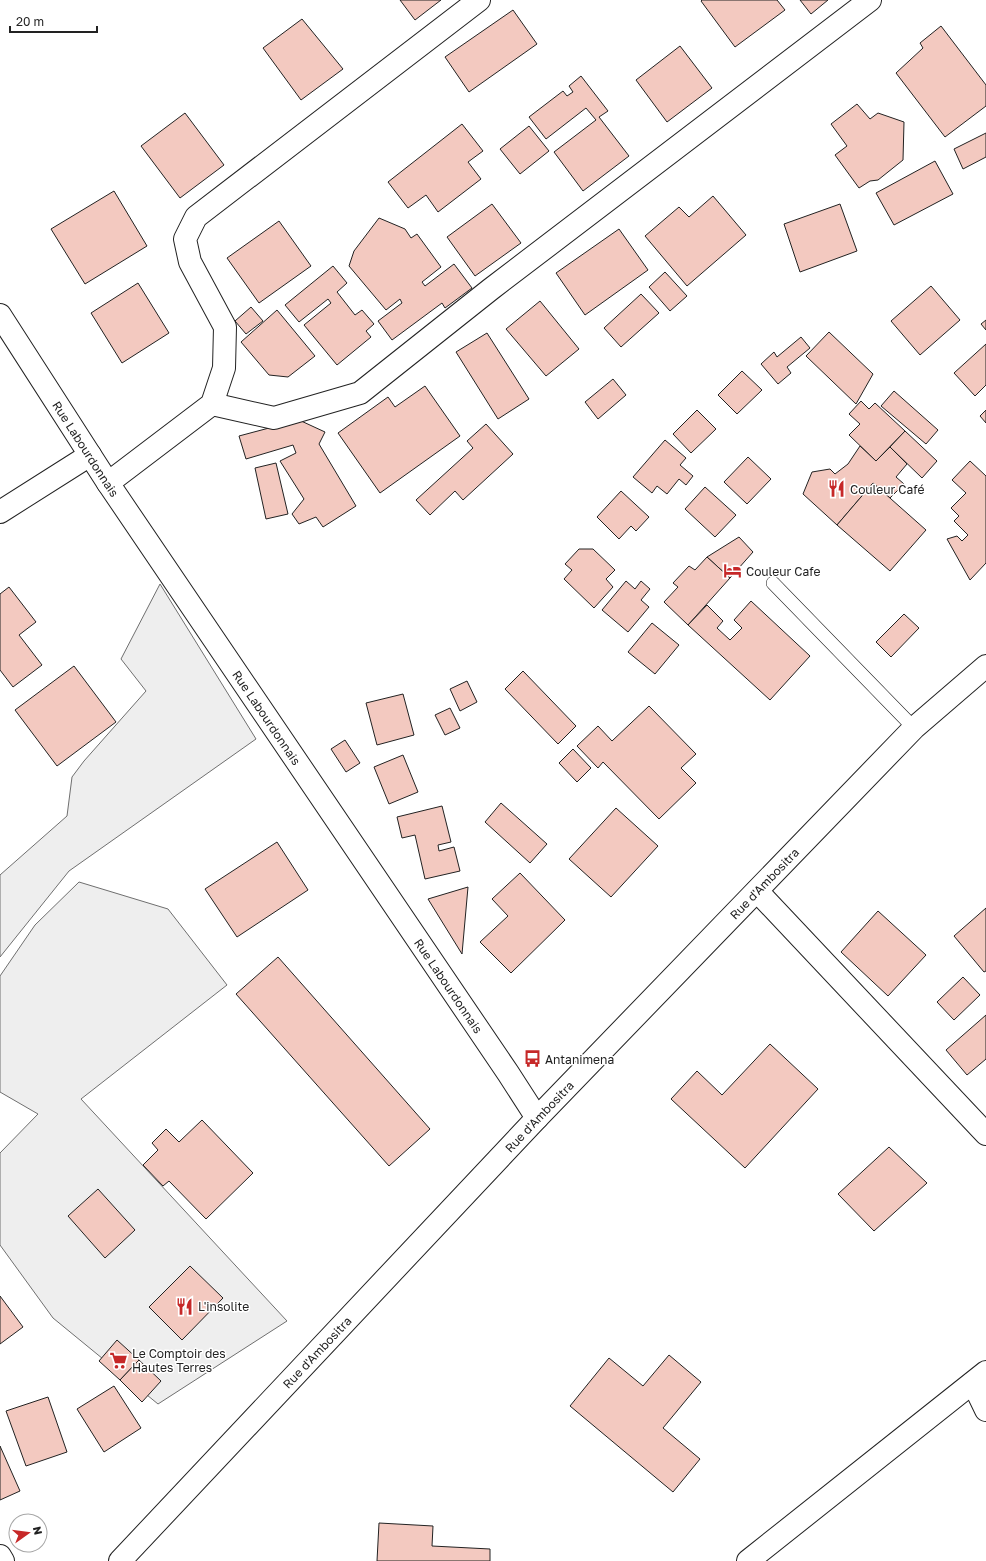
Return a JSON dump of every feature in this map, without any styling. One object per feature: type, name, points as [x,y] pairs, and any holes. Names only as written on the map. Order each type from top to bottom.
[{"type":"street","points":[[108,483],[212,404],[224,368],[225,327],[190,262],[185,239],[196,217],[479,0]]},
{"type":"street","points":[[212,404],[274,418],[360,393],[497,284],[870,0]]},
{"type":"street","name":"Rue Labourdonnais","points":[[0,316],[108,483],[537,1118]]},
{"type":"street","points":[[0,512],[90,455]]},
{"type":"street","name":"Rue d'Ambositra","points":[[120,1561],[537,1118],[756,891],[914,728],[986,666]]},
{"type":"street","points":[[756,891],[986,1134]]},
{"type":"street","points":[[764,1557],[980,1378],[986,1410]]},
{"type":"street","points":[[0,1556],[3,1561]]},
{"type":"lane","points":[[773,583],[914,728]]},
{"type":"shaded area","points":[[160,584],[256,739],[69,871],[0,957],[0,875],[67,816],[72,777],[84,761],[146,691],[121,659]]},
{"type":"shaded area","points":[[79,882],[168,909],[227,985],[81,1099],[287,1321],[158,1404],[53,1318],[0,1245],[0,1153],[38,1114],[0,1092],[0,976],[35,925]]},
{"type":"building","points":[[400,0],[441,0],[415,20]]},
{"type":"building","points":[[777,0],[785,10],[735,47],[701,1]]},
{"type":"building","points":[[800,0],[828,0],[811,14]]},
{"type":"building","points":[[513,10],[537,44],[469,92],[445,57]]},
{"type":"building","points":[[302,19],[343,69],[301,100],[263,48]]},
{"type":"building","points":[[941,26],[986,85],[986,106],[945,137],[896,73],[923,48],[920,43]]},
{"type":"building","points":[[680,46],[712,88],[667,122],[636,80]]},
{"type":"building","points":[[581,76],[608,111],[599,117],[629,156],[583,191],[554,152],[596,120],[586,108],[546,139],[529,117],[563,91],[567,96],[573,92],[569,86]]},
{"type":"building","points":[[857,104],[870,119],[878,113],[904,122],[903,160],[878,180],[870,181],[859,188],[835,155],[847,146],[831,124]]},
{"type":"building","points":[[185,113],[224,165],[180,198],[141,146]]},
{"type":"building","points":[[462,124],[483,151],[468,162],[481,179],[438,212],[426,195],[408,208],[388,182]]},
{"type":"building","points":[[529,126],[549,151],[520,174],[500,149]]},
{"type":"building","points":[[986,133],[986,157],[963,169],[954,149]]},
{"type":"building","points":[[935,161],[953,194],[894,225],[876,193]]},
{"type":"building","points":[[114,191],[147,246],[85,284],[51,229]]},
{"type":"building","points":[[713,196],[746,235],[687,286],[645,236],[679,207],[689,217]]},
{"type":"building","points":[[492,204],[521,243],[475,276],[447,237]]},
{"type":"building","points":[[840,204],[857,251],[800,272],[784,224]]},
{"type":"building","points":[[379,218],[405,229],[411,238],[417,234],[441,267],[422,282],[425,286],[454,264],[472,288],[445,308],[442,303],[392,340],[378,321],[402,303],[400,299],[386,310],[349,266],[354,251]]},
{"type":"building","points":[[279,221],[311,266],[259,303],[227,258]]},
{"type":"building","points":[[619,229],[648,270],[585,315],[556,273]]},
{"type":"building","points":[[333,266],[347,283],[337,292],[355,315],[362,310],[374,324],[366,331],[371,337],[337,365],[304,325],[331,303],[328,299],[299,322],[285,305]]},
{"type":"building","points":[[665,272],[687,296],[670,311],[649,287]]},
{"type":"building","points":[[138,283],[169,333],[122,363],[91,313]]},
{"type":"building","points":[[931,286],[960,320],[920,355],[891,321]]},
{"type":"building","points":[[641,294],[659,313],[621,347],[604,328]]},
{"type":"building","points":[[540,301],[579,349],[546,376],[506,329]]},
{"type":"building","points":[[251,307],[263,321],[246,334],[235,321]]},
{"type":"building","points":[[277,310],[315,356],[288,377],[269,375],[241,342]]},
{"type":"building","points":[[986,320],[986,330],[981,324]]},
{"type":"building","points":[[829,332],[873,374],[856,404],[806,356]]},
{"type":"building","points":[[487,333],[529,399],[498,419],[456,352]]},
{"type":"building","points":[[801,337],[810,348],[787,367],[791,373],[778,384],[761,364],[774,352],[777,357]]},
{"type":"building","points":[[986,344],[986,385],[975,396],[954,373]]},
{"type":"building","points":[[742,371],[762,390],[737,414],[718,395]]},
{"type":"building","points":[[613,379],[626,395],[598,419],[585,402]]},
{"type":"building","points":[[425,386],[460,436],[380,493],[338,433],[388,397],[395,407]]},
{"type":"building","points":[[894,391],[938,430],[926,444],[881,406]]},
{"type":"building","points":[[861,401],[869,409],[875,403],[905,431],[876,461],[849,435],[860,424],[849,414]]},
{"type":"building","points":[[697,410],[716,429],[691,453],[673,434]]},
{"type":"building","points":[[986,410],[986,423],[980,416]]},
{"type":"building","points":[[299,420],[325,432],[319,444],[356,506],[323,527],[316,517],[299,524],[292,514],[304,499],[280,461],[296,453],[293,445],[246,459],[239,436]]},
{"type":"building","points":[[486,424],[513,454],[463,500],[455,491],[430,515],[416,500],[473,448],[467,441]]},
{"type":"building","points":[[905,431],[937,461],[922,478],[890,447]]},
{"type":"building","points":[[665,440],[686,458],[680,465],[693,476],[686,485],[679,479],[667,494],[657,486],[652,493],[633,477]]},
{"type":"building","name":"Couleur Café","points":[[860,446],[876,461],[890,447],[907,464],[896,477],[904,484],[890,498],[873,483],[837,525],[803,494],[812,472],[830,469],[835,474],[848,464]]},
{"type":"building","points":[[748,457],[771,479],[747,504],[724,482]]},
{"type":"building","points":[[970,461],[986,476],[986,563],[970,580],[947,539],[957,536],[962,541],[968,535],[954,521],[959,516],[951,508],[966,493],[952,480]]},
{"type":"building","points":[[276,463],[288,514],[266,519],[255,468]]},
{"type":"building","points":[[873,483],[926,530],[890,571],[837,525]]},
{"type":"building","points":[[705,487],[736,515],[715,537],[685,509]]},
{"type":"building","points":[[621,491],[649,517],[636,531],[631,526],[619,539],[597,517]]},
{"type":"building","points":[[739,537],[753,552],[730,578],[707,557]]},
{"type":"building","points":[[579,549],[593,549],[615,570],[606,579],[613,587],[594,608],[564,579],[572,570],[565,564]]},
{"type":"building","points":[[707,557],[730,578],[688,625],[664,602],[678,587],[673,583],[689,566],[695,570]]},
{"type":"building","points":[[626,581],[635,589],[641,581],[650,589],[641,600],[649,607],[628,632],[602,610]]},
{"type":"building","points":[[9,587],[36,622],[19,635],[42,665],[13,687],[0,670],[0,594]]},
{"type":"building","points":[[751,601],[810,656],[770,700],[688,625],[707,605],[723,621],[717,628],[730,640],[742,628],[734,620]]},
{"type":"building","points":[[904,614],[919,628],[891,657],[876,642]]},
{"type":"building","points":[[652,623],[679,645],[655,674],[628,652]]},
{"type":"building","points":[[74,666],[116,722],[57,766],[15,710]]},
{"type":"building","points":[[523,671],[576,726],[558,744],[505,689]]},
{"type":"building","points":[[467,681],[477,702],[460,711],[450,689]]},
{"type":"building","points":[[403,694],[414,735],[377,745],[366,703]]},
{"type":"building","points":[[649,706],[696,754],[681,768],[696,783],[659,819],[603,762],[598,768],[577,746],[598,726],[612,741]]},
{"type":"building","points":[[450,708],[460,728],[445,735],[435,715]]},
{"type":"building","points":[[345,740],[360,763],[346,772],[331,749]]},
{"type":"building","points":[[573,749],[591,768],[577,782],[559,763]]},
{"type":"building","points":[[403,755],[418,792],[389,804],[374,767]]},
{"type":"building","points":[[501,803],[547,844],[530,863],[485,822]]},
{"type":"building","points":[[442,806],[451,842],[438,845],[439,851],[454,847],[460,871],[425,879],[415,835],[402,838],[397,817]]},
{"type":"building","points":[[616,808],[658,846],[611,897],[569,859]]},
{"type":"building","points":[[277,842],[308,890],[237,937],[205,889]]},
{"type":"building","points":[[520,873],[565,920],[511,973],[480,942],[508,916],[492,899]]},
{"type":"building","points":[[468,887],[462,954],[428,899]]},
{"type":"building","points":[[986,908],[986,971],[984,972],[954,936]]},
{"type":"building","points":[[878,911],[926,955],[888,996],[841,952]]},
{"type":"building","points":[[278,957],[430,1129],[389,1166],[236,994]]},
{"type":"building","points":[[963,977],[980,995],[954,1020],[937,1002]]},
{"type":"building","points":[[986,1015],[986,1059],[967,1075],[946,1050]]},
{"type":"building","points":[[770,1044],[818,1089],[745,1168],[671,1099],[697,1071],[722,1095]]},
{"type":"building","points":[[202,1120],[253,1173],[206,1219],[169,1181],[163,1186],[143,1165],[158,1150],[152,1143],[166,1129],[179,1142]]},
{"type":"building","points":[[889,1147],[927,1183],[874,1231],[838,1194]]},
{"type":"building","points":[[98,1189],[135,1230],[105,1258],[68,1216]]},
{"type":"building","points":[[190,1266],[223,1298],[182,1340],[149,1307]]},
{"type":"building","points":[[0,1296],[23,1327],[0,1344]]},
{"type":"building","points":[[117,1340],[139,1360],[120,1380],[99,1361]]},
{"type":"building","points":[[669,1355],[701,1382],[663,1428],[700,1459],[673,1492],[570,1406],[609,1358],[643,1386]]},
{"type":"building","points":[[139,1360],[161,1381],[142,1402],[120,1380]]},
{"type":"building","points":[[114,1386],[141,1428],[104,1452],[77,1409]]},
{"type":"building","points":[[48,1397],[67,1452],[26,1466],[6,1411]]},
{"type":"building","points":[[0,1446],[20,1491],[0,1500]]},
{"type":"building","points":[[379,1523],[433,1526],[432,1546],[490,1549],[490,1561],[377,1561]]},
{"type":"place","name":"Couleur Café","points":[[837,489]]},
{"type":"place","name":"Couleur Cafe","points":[[733,571]]},
{"type":"place","name":"Antanimena","points":[[532,1059]]},
{"type":"place","name":"L'insolite","points":[[185,1306]]},
{"type":"place","name":"Le Comptoir des Hautes Terres","points":[[119,1360]]}]
